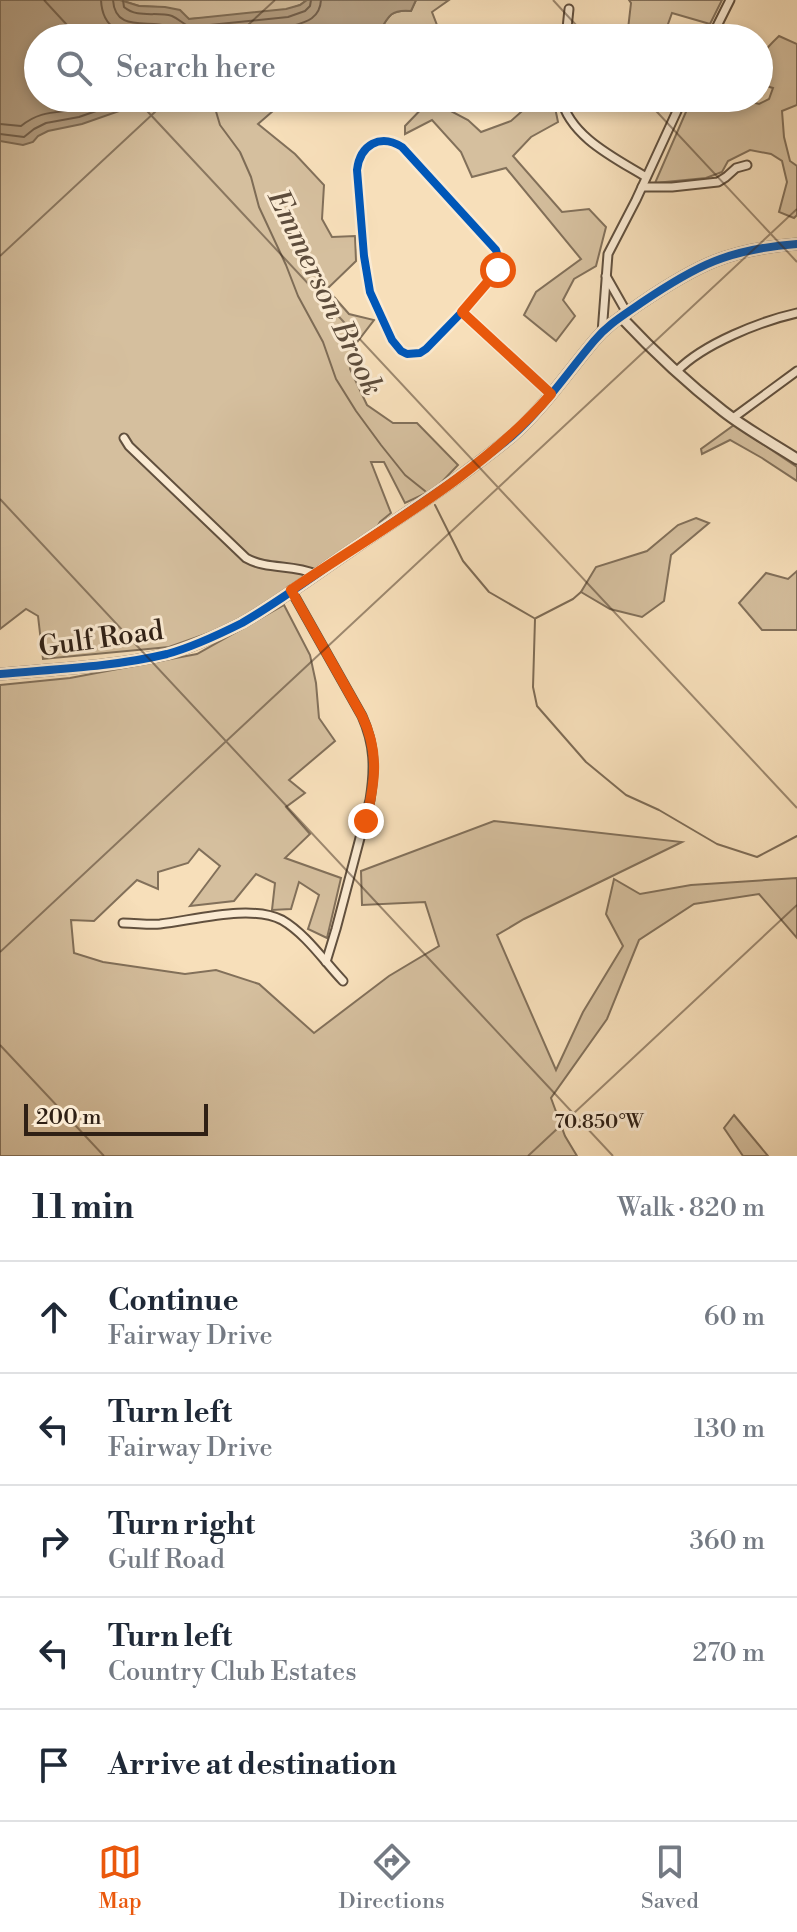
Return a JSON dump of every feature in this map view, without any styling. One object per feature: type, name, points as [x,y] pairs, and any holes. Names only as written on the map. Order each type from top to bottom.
[{"type":"street","points":[[718,24],[730,0]]},
{"type":"street","points":[[567,24],[569,9]]},
{"type":"street","points":[[567,112],[591,141],[646,177]]},
{"type":"street","points":[[602,333],[608,254],[676,112]]},
{"type":"street","points":[[389,141],[402,147],[496,250],[500,263],[498,270],[462,312],[420,353],[407,354],[392,340],[367,278],[357,170],[360,157],[368,146],[389,141]]},
{"type":"street","points":[[642,187],[718,182],[736,168],[747,165]]},
{"type":"street","name":"Gulf Road","points":[[0,674],[126,661],[170,653],[251,618],[451,483],[514,434],[602,333],[668,285],[710,261],[751,250],[797,244]]},
{"type":"street","points":[[606,276],[623,316],[677,371],[733,418],[797,459]]},
{"type":"street","points":[[462,312],[551,394]]},
{"type":"street","points":[[677,371],[685,362],[732,336],[797,313]]},
{"type":"street","points":[[733,418],[797,371]]},
{"type":"street","points":[[124,438],[246,558],[259,564],[303,569],[315,574]]},
{"type":"street","points":[[291,590],[362,716],[373,751],[374,779],[370,800],[326,962]]},
{"type":"street","points":[[123,923],[151,924],[245,913],[266,914],[292,927],[343,981]]},
{"type":"shaded area","points":[[120,0],[307,0],[262,21],[218,17],[189,19],[157,7]]},
{"type":"shaded area","points":[[416,0],[449,0],[432,12],[437,24],[384,24],[394,13],[411,11]]},
{"type":"shaded area","points":[[629,0],[722,0],[710,24],[672,13],[668,24],[629,24]]},
{"type":"shaded area","points":[[779,36],[797,44],[797,105],[782,111],[790,161],[797,166],[797,215],[794,218],[779,212],[787,182],[782,161],[771,154],[750,150],[728,161],[722,172],[706,178],[655,183],[686,112],[773,112],[773,42]]},
{"type":"shaded area","points":[[90,112],[272,112],[258,124],[295,154],[324,185],[322,219],[332,237],[355,236],[356,261],[327,289],[349,314],[374,320],[355,345],[350,369],[367,405],[393,423],[417,423],[458,465],[435,489],[405,503],[384,462],[371,462],[391,513],[374,532],[237,623],[169,647],[43,659],[38,616],[26,609],[0,629],[0,138]]},
{"type":"shaded area","points":[[418,112],[453,112],[481,132],[511,121],[521,112],[556,112],[558,122],[531,137],[513,156],[562,212],[589,209],[606,227],[596,266],[574,279],[563,300],[575,316],[556,341],[524,315],[536,292],[581,259],[506,168],[472,177],[461,152],[432,120],[405,134],[405,126]]},
{"type":"shaded area","points":[[734,425],[797,467],[797,481],[730,440],[702,454],[701,449]]},
{"type":"shaded area","points":[[696,518],[709,523],[671,555],[664,601],[642,617],[610,609],[581,592],[596,567],[647,551],[678,525]]},
{"type":"shaded area","points":[[797,571],[797,630],[762,630],[739,603],[766,573],[788,579]]},
{"type":"shaded area","points":[[284,605],[310,655],[319,718],[335,741],[289,780],[305,793],[286,807],[310,834],[285,858],[341,878],[327,938],[308,929],[319,895],[299,882],[291,909],[272,910],[275,883],[256,874],[234,901],[190,906],[220,866],[199,849],[188,863],[158,872],[158,889],[137,880],[94,921],[71,920],[74,953],[103,962],[185,974],[216,970],[259,984],[314,1033],[389,976],[439,946],[425,902],[362,905],[361,871],[494,821],[682,842],[497,935],[556,1070],[583,1012],[623,946],[606,914],[614,879],[640,894],[691,885],[797,878],[797,938],[759,894],[694,904],[639,940],[607,1019],[551,1098],[565,1136],[577,1156],[0,1156],[0,685],[70,678],[197,654]]},
{"type":"shaded area","points":[[734,1115],[768,1156],[743,1156],[724,1128]]},
{"type":"water","points":[[0,0],[120,0],[139,6],[180,10],[189,19],[286,9],[307,0],[416,0],[411,11],[394,13],[384,24],[24,24],[24,112],[116,112],[48,131],[23,145],[0,141]]},
{"type":"waterway","name":"Emmerson Brook","points":[[216,112],[220,125],[240,152],[259,207],[298,296],[323,342],[336,379],[381,445],[405,475],[425,491]]},
{"type":"waterway","name":"Emmerson Brook","points":[[435,505],[463,561],[489,592],[534,618]]},
{"type":"waterway","points":[[536,618],[581,592]]},
{"type":"waterway","name":"Emmerson Brook","points":[[535,619],[533,687],[537,706],[586,762],[626,795],[659,810],[717,844],[757,857],[797,836]]},
{"type":"cycle path","points":[[462,312],[498,270],[500,263],[496,250],[402,147],[386,141],[372,144],[362,154],[357,170],[364,256],[370,292],[392,340],[407,354],[420,353],[462,312],[551,394]]},
{"type":"cycle path","points":[[0,674],[126,662],[167,654],[242,623],[433,495],[511,437],[544,403],[599,335],[616,320],[679,278],[714,261],[752,250],[797,244]]},
{"type":"route","points":[[366,821],[375,765],[370,737],[362,716],[291,590],[451,483],[514,434],[551,394],[462,312],[498,270]]}]
